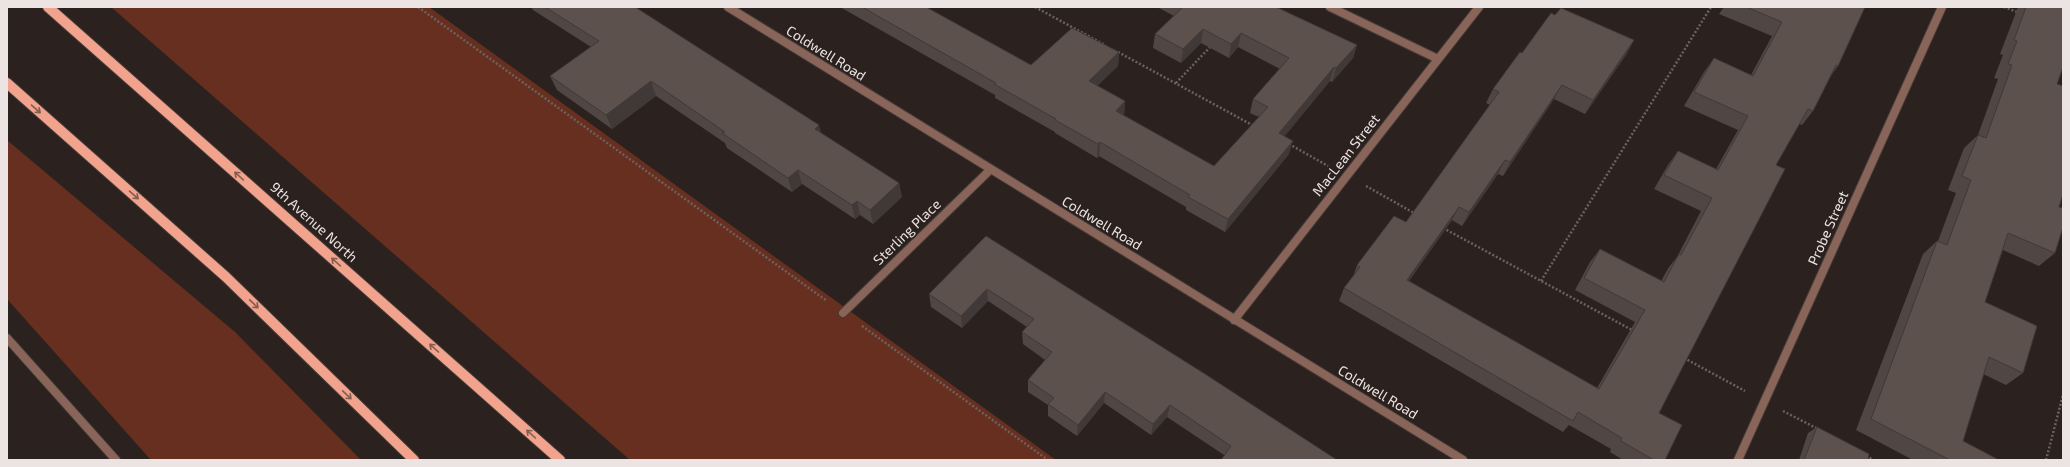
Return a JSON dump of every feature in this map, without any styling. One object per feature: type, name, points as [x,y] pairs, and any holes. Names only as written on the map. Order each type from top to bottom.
[{"type":"main road","name":"9th Avenue North","points":[[48,7],[560,460]]},
{"type":"main road","points":[[7,83],[226,276],[414,460]]},
{"type":"street","name":"Coldwell Road","points":[[728,7],[990,170],[1463,460]]},
{"type":"street","points":[[1330,7],[1438,59]]},
{"type":"street","name":"MacLean Street","points":[[1234,320],[1479,7]]},
{"type":"street","name":"Probe Street","points":[[1738,460],[1942,7]]},
{"type":"street","name":"Sterling Place","points":[[843,313],[990,170]]},
{"type":"street","points":[[7,338],[116,460]]},
{"type":"path","points":[[418,7],[1048,460]]},
{"type":"path","points":[[1035,7],[1258,128]]},
{"type":"path","points":[[1541,281],[1711,7]]},
{"type":"path","points":[[2004,7],[2026,15]]},
{"type":"path","points":[[1176,83],[1213,45]]},
{"type":"path","points":[[1285,142],[1416,214]]},
{"type":"path","points":[[1437,225],[1639,334]]},
{"type":"path","points":[[1681,356],[1820,430]]},
{"type":"path","points":[[2046,460],[2063,395]]},
{"type":"path","points":[[1861,453],[1874,460]]},
{"type":"shaded area","points":[[111,7],[429,7],[1056,460],[630,460]]},
{"type":"shaded area","points":[[7,140],[235,332],[361,460],[151,460],[7,299]]},
{"type":"building","points":[[545,7],[635,7],[819,125],[815,129],[899,183],[870,210],[857,201],[852,205],[798,170],[788,178],[722,133],[725,132],[651,81],[606,115],[550,76],[599,41]]},
{"type":"building","points":[[862,7],[926,7],[1031,65],[1072,28],[1119,52],[1089,81],[1125,101],[1116,111],[1214,166],[1268,107],[1253,99],[1289,58],[1241,33],[1231,44],[1203,29],[1183,49],[1155,34],[1183,7],[1276,7],[1357,45],[1336,68],[1334,67],[1279,133],[1293,141],[1228,219],[1188,197],[1190,195],[1100,142],[1098,144],[1055,120],[1056,119],[994,84],[996,83]]},
{"type":"building","points":[[1746,7],[1865,7],[1838,66],[1836,65],[1813,111],[1808,109],[1776,165],[1785,169],[1659,413],[1682,425],[1665,460],[1654,460],[1621,441],[1622,438],[1578,412],[1573,421],[1344,288],[1360,267],[1357,265],[1394,216],[1406,222],[1499,92],[1493,89],[1520,52],[1522,53],[1551,13],[1555,15],[1561,8],[1634,40],[1593,100],[1562,85],[1510,162],[1505,160],[1469,212],[1459,207],[1407,280],[1599,389],[1645,310],[1584,278],[1600,249],[1664,282],[1679,254],[1681,255],[1712,198],[1664,175],[1678,151],[1718,170],[1748,116],[1694,92],[1714,58],[1753,76],[1782,22]]},
{"type":"building","points":[[2026,7],[2063,7],[2063,67],[2057,84],[2063,86],[2063,194],[2059,207],[2063,208],[2063,227],[2055,253],[2008,233],[1985,302],[2037,326],[2023,373],[1989,357],[1963,441],[1999,460],[1950,460],[1871,419],[1937,241],[1947,245],[1971,180],[1962,176],[1978,135],[1986,138],[2012,65],[2008,64],[2017,41],[2014,40]]},
{"type":"building","points":[[986,236],[1205,374],[1337,460],[1221,460],[1231,446],[1170,405],[1153,424],[1105,392],[1078,425],[1048,404],[1054,398],[1028,380],[1052,352],[1022,332],[1034,319],[987,289],[961,316],[929,294]]},
{"type":"building","points":[[1817,427],[1869,454],[1868,460],[1804,460]]}]
